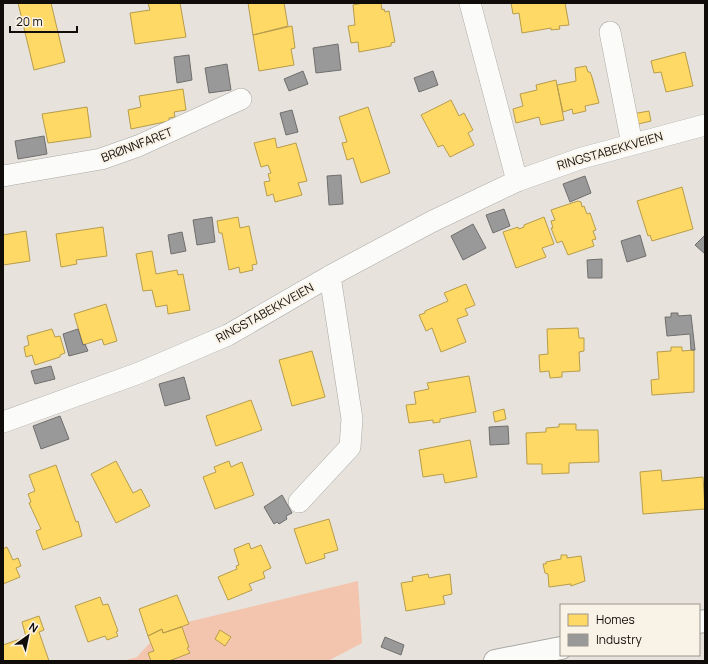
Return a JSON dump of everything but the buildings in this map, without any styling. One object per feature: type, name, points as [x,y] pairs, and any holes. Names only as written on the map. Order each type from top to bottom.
[{"type":"main road","points":[[495,661],[560,648]]},
{"type":"street","points":[[470,3],[517,181]]},
{"type":"street","points":[[610,32],[632,144]]},
{"type":"street","name":"BRØNNFARET","points":[[3,176],[101,159],[187,125],[241,100]]},
{"type":"street","name":"RINGSTABEKKVEIEN","points":[[3,422],[139,373],[228,335],[330,276],[431,222],[517,181],[582,158],[705,125]]},
{"type":"street","points":[[299,502],[350,447],[352,419],[330,276]]},
{"type":"shaded area","points":[[358,581],[362,643],[328,661],[123,661],[137,657],[163,628]]}]
